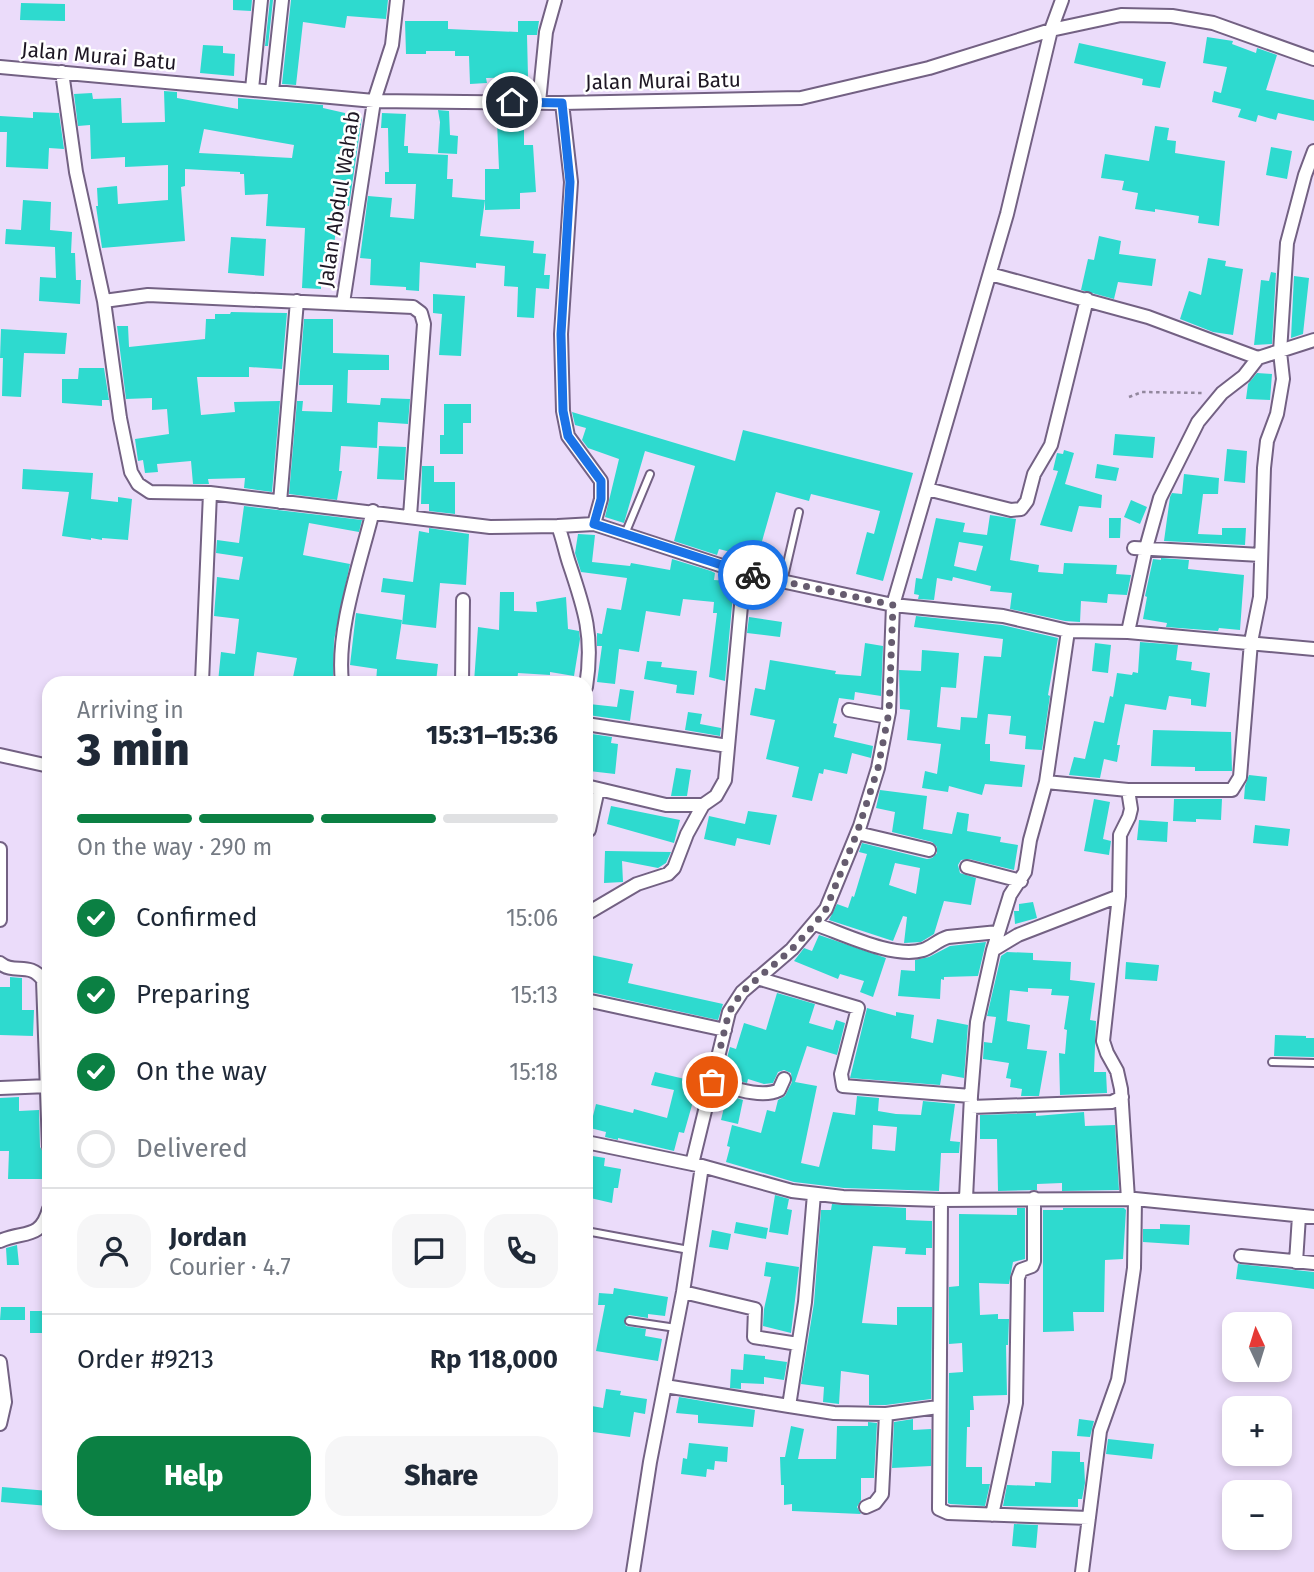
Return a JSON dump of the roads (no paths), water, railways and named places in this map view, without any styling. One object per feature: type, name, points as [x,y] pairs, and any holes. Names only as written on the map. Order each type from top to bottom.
[{"type":"street","points":[[252,89],[261,0]]},
{"type":"street","points":[[272,91],[282,0]]},
{"type":"street","name":"Jalan Abdul Wahab","points":[[343,303],[374,101],[392,44],[397,0]]},
{"type":"street","points":[[539,102],[546,32],[555,0]]},
{"type":"street","points":[[632,1572],[683,1292],[697,1165],[724,1030],[729,1012],[742,992],[792,949],[815,924],[830,901],[857,833],[878,768],[888,717],[893,605],[1007,214],[1051,30],[1062,0]]},
{"type":"street","name":"Jalan Murai Batu","points":[[0,67],[374,101],[562,103],[801,97],[929,68],[1051,30],[1121,15],[1172,16],[1213,23],[1314,59]]},
{"type":"street","points":[[62,72],[76,172],[104,301],[120,418],[131,472],[138,484],[150,492],[210,493],[490,527],[594,524],[744,573],[893,605],[1003,616],[1068,631],[1128,632],[1314,649]]},
{"type":"street","points":[[562,103],[570,182],[561,334],[563,411],[568,436],[601,481],[601,499],[594,524]]},
{"type":"street","points":[[1046,782],[1128,790],[1232,790],[1240,777],[1251,642],[1260,597],[1264,468],[1267,441],[1277,414],[1283,379],[1280,352],[1287,243],[1314,151]]},
{"type":"street","points":[[990,274],[1148,317],[1258,358],[1314,340]]},
{"type":"street","points":[[104,301],[148,295],[413,307],[421,313],[424,324],[410,516]]},
{"type":"street","points":[[927,489],[1011,510],[1021,509],[1027,501],[1034,474],[1051,445],[1087,299]]},
{"type":"street","points":[[280,502],[297,301]]},
{"type":"street","points":[[1128,632],[1140,548],[1160,498],[1198,422],[1222,393],[1244,376],[1258,358]]},
{"type":"street","points":[[202,676],[210,493]]},
{"type":"street","points":[[341,676],[342,639],[373,512]]},
{"type":"street","points":[[558,526],[578,586],[589,631],[587,676]]},
{"type":"street","points":[[1140,548],[1261,555]]},
{"type":"street","points":[[593,910],[637,884],[668,874],[674,868],[687,834],[703,806],[716,796],[725,780],[744,573]]},
{"type":"street","points":[[462,676],[463,600]]},
{"type":"street","points":[[966,1198],[977,1023],[998,932],[1010,895],[1025,872],[1030,840],[1046,782],[1068,631]]},
{"type":"street","points":[[849,710],[888,717]]},
{"type":"street","points":[[593,725],[729,746]]},
{"type":"street","points":[[0,755],[42,764]]},
{"type":"street","points":[[593,788],[666,805],[703,806]]},
{"type":"street","points":[[1082,1572],[1100,1431],[1118,1380],[1134,1268],[1122,1097],[1117,1071],[1103,1041],[1119,896],[1120,835],[1131,808],[1128,790]]},
{"type":"street","points":[[857,833],[929,850]]},
{"type":"street","points":[[0,849],[0,920]]},
{"type":"street","points":[[967,867],[1021,881]]},
{"type":"street","points":[[993,950],[1018,935],[1119,896]]},
{"type":"street","points":[[815,924],[890,950],[910,951],[923,950],[948,937],[998,932]]},
{"type":"street","points":[[0,963],[5,967],[32,969],[42,978]]},
{"type":"street","points":[[757,978],[858,1008],[841,1074],[843,1086],[971,1101],[1112,1102],[1122,1097]]},
{"type":"street","points":[[593,1002],[724,1030]]},
{"type":"street","points":[[712,1082],[772,1093],[779,1090],[784,1079]]},
{"type":"street","points":[[0,1088],[42,1086]]},
{"type":"street","points":[[593,1143],[697,1165],[792,1191],[843,1197],[941,1200],[1131,1199],[1314,1217]]},
{"type":"street","points":[[789,1406],[805,1302],[814,1194]]},
{"type":"street","points":[[992,1515],[1016,1403],[1018,1278],[1021,1270],[1032,1266],[1034,1262],[1034,1198]]},
{"type":"street","points":[[941,1200],[939,1509],[948,1513],[1088,1518]]},
{"type":"street","points":[[1296,1262],[1299,1216]]},
{"type":"street","points":[[0,1241],[28,1235],[42,1225]]},
{"type":"street","points":[[1241,1256],[1314,1263]]},
{"type":"street","points":[[683,1292],[755,1308],[754,1337],[798,1345]]},
{"type":"street","points":[[0,1364],[5,1402],[0,1424]]},
{"type":"street","points":[[665,1386],[834,1413],[886,1414],[938,1408]]},
{"type":"street","points":[[866,1507],[875,1503],[882,1494],[886,1414]]},
{"type":"lane","points":[[625,534],[650,474]]},
{"type":"lane","points":[[783,582],[799,512]]},
{"type":"lane","points":[[1272,1062],[1314,1063]]},
{"type":"lane","points":[[593,1232],[689,1250]]},
{"type":"lane","points":[[629,1321],[676,1328]]}]
